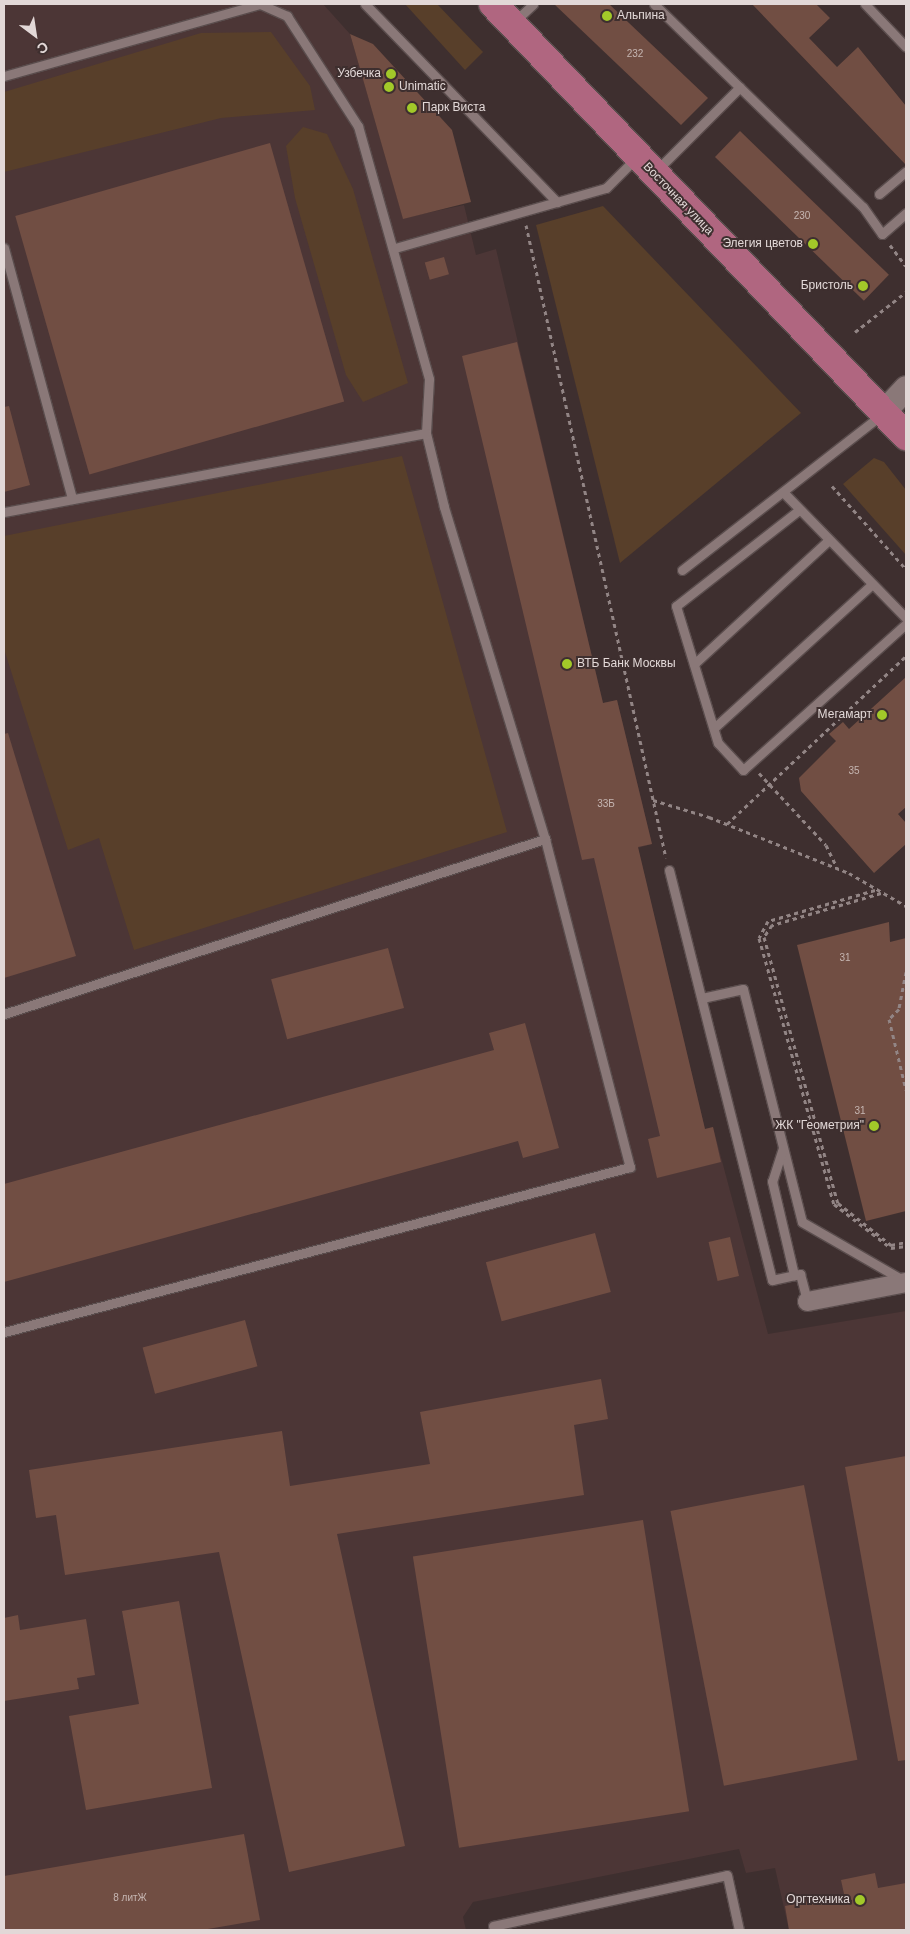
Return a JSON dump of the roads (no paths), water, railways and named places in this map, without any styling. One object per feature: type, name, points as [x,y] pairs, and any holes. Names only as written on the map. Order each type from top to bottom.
[{"type":"main road","name":"Восточная улица","points":[[493,4],[526,9],[645,165],[906,436]]},
{"type":"street","points":[[883,413],[906,388]]},
{"type":"street","points":[[807,1301],[906,1282]]},
{"type":"lane","points":[[4,76],[260,4],[287,16],[358,126],[395,248],[429,379],[426,433],[545,839],[630,1167],[4,1332]]},
{"type":"lane","points":[[365,4],[557,202]]},
{"type":"lane","points":[[654,4],[863,208],[882,234],[906,213]]},
{"type":"lane","points":[[865,4],[906,47]]},
{"type":"lane","points":[[395,248],[606,188],[645,165],[740,87]]},
{"type":"lane","points":[[880,194],[906,171]]},
{"type":"lane","points":[[4,248],[72,499]]},
{"type":"lane","points":[[682,570],[785,494],[883,413]]},
{"type":"lane","points":[[4,512],[426,433]]},
{"type":"lane","points":[[785,494],[906,618]]},
{"type":"lane","points":[[799,510],[676,606],[718,743],[743,770],[906,624]]},
{"type":"lane","points":[[694,664],[829,540]]},
{"type":"lane","points":[[714,728],[872,584]]},
{"type":"lane","points":[[4,1014],[545,839]]},
{"type":"lane","points":[[669,870],[772,1280],[800,1274],[807,1301]]},
{"type":"lane","points":[[702,998],[743,989],[802,1222],[906,1282]]},
{"type":"lane","points":[[783,1147],[772,1181],[794,1275]]},
{"type":"lane","points":[[493,1926],[727,1875],[739,1930]]},
{"type":"place","name":"Альпина","points":[[607,16]]},
{"type":"place","name":"Узбечка","points":[[391,74]]},
{"type":"place","name":"Unimatic","points":[[389,87]]},
{"type":"place","name":"Парк Виста","points":[[412,108]]},
{"type":"place","name":"Элегия цветов","points":[[813,244]]},
{"type":"place","name":"Бристоль","points":[[863,286]]},
{"type":"place","name":"ВТБ Банк Москвы","points":[[567,664]]},
{"type":"place","name":"Мегамарт","points":[[882,715]]},
{"type":"place","name":"ЖК \"Геометрия\"","points":[[874,1126]]},
{"type":"place","name":"Оргтехника","points":[[860,1900]]}]
